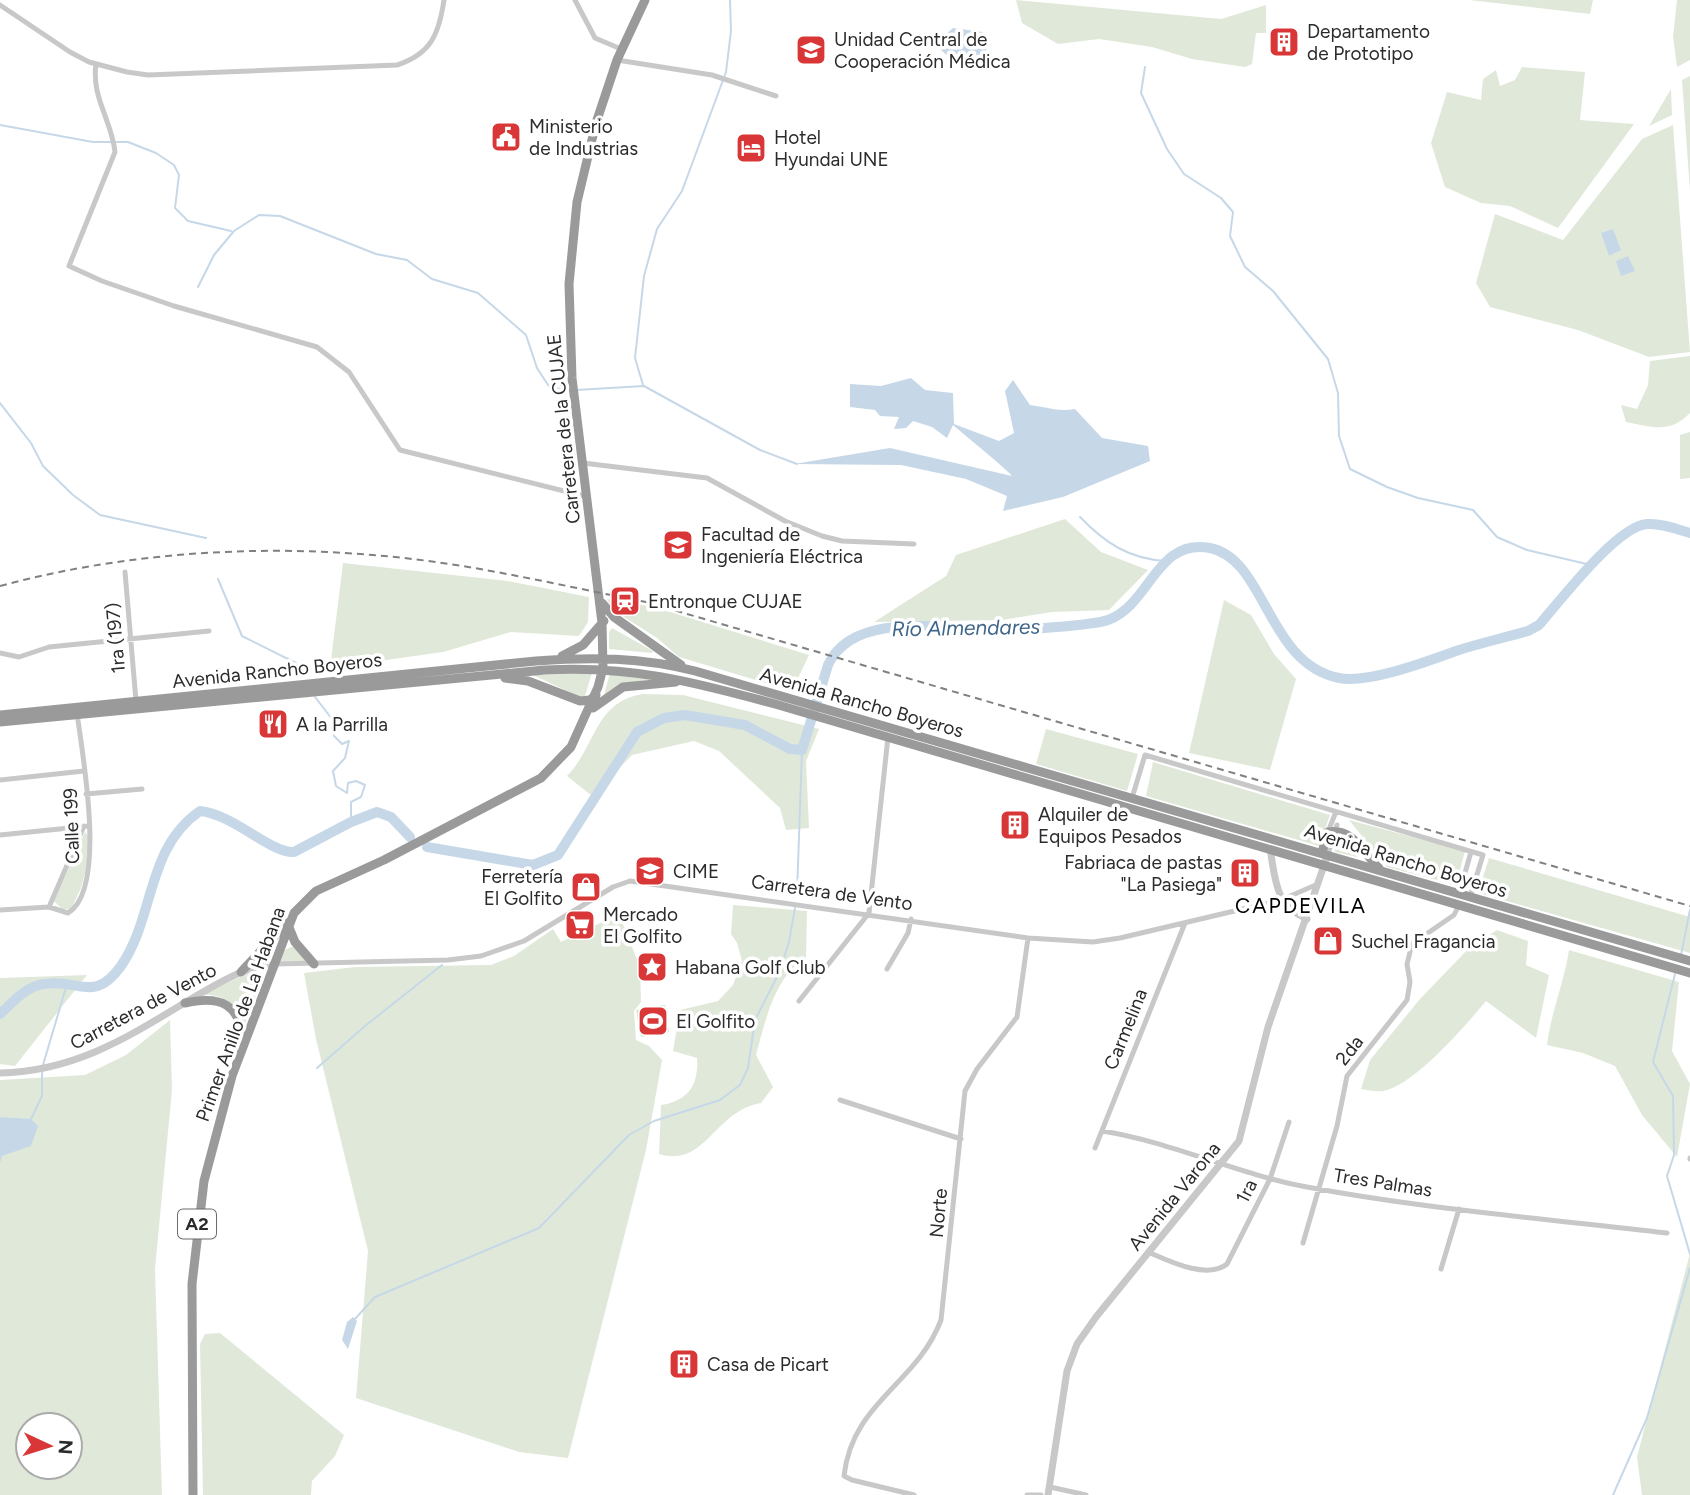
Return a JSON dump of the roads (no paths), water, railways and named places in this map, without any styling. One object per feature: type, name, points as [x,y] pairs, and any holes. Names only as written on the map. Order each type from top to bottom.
[{"type":"highway","name":"Carretera de la CUJAE","points":[[604,657],[588,497],[572,378],[569,284],[577,202],[596,122],[621,50],[645,0]]},
{"type":"highway","points":[[600,602],[619,620],[671,659],[695,671]]},
{"type":"highway","points":[[536,661],[574,651],[602,623],[611,618],[619,620]]},
{"type":"highway","name":"Avenida Rancho Boyeros","points":[[0,722],[136,701],[536,661],[604,657],[660,663],[695,671],[776,700],[1325,853],[1688,961]]},
{"type":"highway","name":"A2","points":[[603,668],[604,657]]},
{"type":"highway","name":"Avenida Rancho Boyeros","points":[[0,715],[603,668],[694,682],[776,700]]},
{"type":"highway","name":"Primer Anillo de La Habana","points":[[193,1495],[191,1333],[195,1238],[209,1157],[244,1044],[294,913],[316,891],[384,860],[541,778],[564,756],[583,725],[596,695],[603,668]]},
{"type":"highway","points":[[482,676],[528,681],[585,702],[596,695]]},
{"type":"highway","points":[[589,712],[612,693],[628,685],[694,682]]},
{"type":"highway","points":[[567,697],[581,709],[583,725]]},
{"type":"highway","name":"Avenida Rancho Boyeros","points":[[849,721],[888,737],[1687,972]]},
{"type":"highway","points":[[1325,853],[1335,829],[1386,872]]},
{"type":"highway","points":[[241,972],[294,913]]},
{"type":"highway","points":[[289,925],[295,942],[314,964]]},
{"type":"highway","points":[[185,1003],[211,1000],[228,1005],[240,1021],[244,1044]]},
{"type":"street","points":[[0,5],[60,47],[96,64],[148,75],[397,65],[418,58],[432,42],[444,0]]},
{"type":"street","points":[[575,0],[596,38],[621,50]]},
{"type":"street","points":[[617,60],[726,78],[776,96]]},
{"type":"street","points":[[96,64],[97,100],[114,136],[115,152],[69,266],[102,281],[184,310],[317,346],[349,372],[400,450],[588,497]]},
{"type":"street","points":[[583,463],[707,478],[785,521],[822,536],[842,541],[914,544]]},
{"type":"street","name":"1ra (197)","points":[[125,572],[136,701]]},
{"type":"street","points":[[0,653],[19,657],[49,648],[209,631]]},
{"type":"street","name":"Calle 199","points":[[77,710],[86,794],[90,863],[77,905],[68,913],[49,906],[87,826]]},
{"type":"street","points":[[799,1001],[869,913],[888,737]]},
{"type":"street","points":[[1132,798],[1145,755],[1335,814],[1483,855],[1470,897]]},
{"type":"street","points":[[0,780],[84,771]]},
{"type":"street","points":[[86,794],[142,789]]},
{"type":"street","points":[[1335,814],[1335,829]]},
{"type":"street","points":[[1335,814],[1335,829]]},
{"type":"street","points":[[0,835],[87,826]]},
{"type":"street","points":[[1270,849],[1281,900],[1292,912],[1307,919]]},
{"type":"street","points":[[1459,894],[1471,852]]},
{"type":"street","name":"Avenida Varona","points":[[1049,1491],[1068,1371],[1077,1344],[1239,1141],[1268,1027],[1307,919],[1325,853]]},
{"type":"street","name":"Carretera de Vento","points":[[0,1073],[44,1069],[94,1055],[241,972],[275,964],[448,960],[503,950],[524,941],[613,887],[629,881],[911,919],[1028,938],[1093,942],[1281,900],[1318,883]]},
{"type":"street","name":"2da","points":[[1303,1243],[1337,1126],[1347,1076],[1407,1000],[1410,982],[1407,964],[1412,944],[1454,915],[1459,905]]},
{"type":"street","points":[[0,910],[49,906]]},
{"type":"street","points":[[887,969],[908,933],[911,919]]},
{"type":"street","name":"Carmelina","points":[[1095,1148],[1185,923]]},
{"type":"street","name":"Norte","points":[[914,1495],[844,1476],[845,1464],[865,1416],[900,1382],[933,1341],[941,1320],[965,1091],[977,1069],[1017,1017],[1028,938]]},
{"type":"street","points":[[840,1100],[961,1139]]},
{"type":"street","name":"1ra","points":[[1149,1252],[1192,1267],[1220,1270],[1227,1264],[1270,1179],[1289,1122]]},
{"type":"street","name":"Tres Palmas","points":[[1101,1131],[1142,1137],[1219,1166],[1318,1188],[1459,1209],[1667,1233]]},
{"type":"street","points":[[1441,1269],[1459,1209]]},
{"type":"street","points":[[1049,1491],[1086,1495]]},
{"type":"street","points":[[1027,1495],[1041,1495]]},
{"type":"water","points":[[953,28],[983,32],[988,45],[981,65],[961,68],[939,48],[939,40]]},
{"type":"water","points":[[1613,229],[1621,250],[1609,256],[1601,233]]},
{"type":"water","points":[[1628,256],[1635,271],[1621,276],[1616,261]]},
{"type":"water","points":[[911,378],[925,390],[953,393],[954,424],[999,441],[1014,433],[1005,391],[1013,380],[1030,405],[1058,410],[1075,409],[1102,438],[1148,446],[1150,461],[1063,497],[1003,511],[1007,496],[966,479],[901,465],[794,464],[890,448],[1012,476],[953,425],[947,438],[932,427],[913,421],[906,428],[894,429],[899,417],[880,416],[875,410],[850,407],[850,384],[881,386]]},
{"type":"water","points":[[0,1117],[31,1119],[38,1126],[31,1146],[2,1156],[0,1163]]},
{"type":"water","points":[[353,1317],[357,1321],[348,1349],[342,1340],[347,1322]]},
{"type":"waterway","points":[[643,385],[635,358],[644,276],[657,229],[682,191],[726,72],[731,31],[730,0]]},
{"type":"waterway","points":[[1145,67],[1141,93],[1167,149],[1184,174],[1221,198],[1233,212],[1230,236],[1245,267],[1273,291],[1328,359],[1338,393],[1339,436],[1350,469],[1418,498],[1473,510],[1497,537],[1527,550],[1591,565]]},
{"type":"waterway","points":[[0,125],[93,142],[128,142],[156,153],[174,165],[179,175],[175,208],[188,221],[231,231]]},
{"type":"waterway","points":[[198,287],[214,255],[234,231],[259,215],[280,216],[376,254],[407,260],[432,279],[478,293],[526,335],[537,368],[550,388],[571,390]]},
{"type":"waterway","points":[[576,390],[644,386],[760,450],[797,464]]},
{"type":"waterway","points":[[0,403],[31,443],[43,466],[73,495],[100,515],[206,538]]},
{"type":"waterway","points":[[1080,517],[1099,535],[1119,548],[1140,557],[1166,561]]},
{"type":"waterway","name":"Río Almendares","points":[[427,847],[533,865],[558,855],[637,732],[664,718],[685,715],[745,725],[790,749],[802,750],[828,665],[843,645],[865,633],[892,627],[1011,630],[1102,622],[1123,612],[1165,562],[1177,553],[1192,548],[1210,548],[1229,556],[1244,571],[1281,634],[1296,653],[1315,669],[1339,678],[1351,679],[1381,675],[1528,631],[1539,625],[1605,551],[1635,528],[1658,524],[1690,533]]},
{"type":"waterway","points":[[218,579],[242,636],[296,663],[303,675]]},
{"type":"waterway","points":[[315,697],[332,719],[334,736],[342,744],[349,741],[345,758],[333,771],[336,786],[347,793],[348,783],[356,781],[365,785],[361,797],[351,802],[351,822]]},
{"type":"waterway","points":[[797,894],[802,750]]},
{"type":"waterway","name":"Río Almendares","points":[[0,1014],[37,985],[56,983],[94,987],[111,977],[132,947],[160,863],[170,844],[182,826],[200,811],[226,819],[285,851],[294,852],[351,822],[377,812],[391,817],[410,837]]},
{"type":"waterway","points":[[354,1320],[375,1297],[539,1228],[629,1135],[654,1121],[720,1100],[740,1085],[748,1068],[755,1020],[779,973],[789,942],[795,908]]},
{"type":"waterway","points":[[1681,955],[1690,910]]},
{"type":"waterway","points":[[317,1068],[442,965]]},
{"type":"waterway","points":[[1675,974],[1653,1062],[1673,1096],[1674,1155],[1667,1176],[1690,1254]]},
{"type":"waterway","points":[[43,1065],[67,984]]},
{"type":"waterway","points":[[31,1119],[42,1096],[42,1071]]},
{"type":"waterway","points":[[1613,1495],[1647,1418],[1690,1268]]},
{"type":"railway","points":[[0,586],[116,562],[236,552],[356,554],[415,559],[496,572],[646,602],[1690,906]]},
{"type":"place","name":"Departamento de Prototipo","points":[[1284,42]]},
{"type":"place","name":"Unidad Central de Cooperación Médica","points":[[811,50]]},
{"type":"place","name":"Ministerio de Industrias","points":[[506,137]]},
{"type":"place","name":"Hotel Hyundai UNE","points":[[751,148]]},
{"type":"place","name":"Facultad de Ingeniería Eléctrica","points":[[678,545]]},
{"type":"place","name":"Entronque CUJAE","points":[[625,601]]},
{"type":"place","name":"A la Parrilla","points":[[273,724]]},
{"type":"place","name":"Alquiler de Equipos Pesados","points":[[1015,825]]},
{"type":"place","name":"CIME","points":[[650,871]]},
{"type":"place","name":"Fabriaca de pastas \"La Pasiega\"","points":[[1245,873]]},
{"type":"place","name":"Ferretería El Golfito","points":[[586,887]]},
{"type":"place","name":"Mercado El Golfito","points":[[580,925]]},
{"type":"place","name":"Suchel Fragancia","points":[[1328,941]]},
{"type":"place","name":"Habana Golf Club","points":[[652,967]]},
{"type":"place","name":"El Golfito","points":[[653,1021]]},
{"type":"place","name":"Casa de Picart","points":[[684,1364]]},
{"type":"district","name":"CAPDEVILA","points":[[1301,906]]}]
